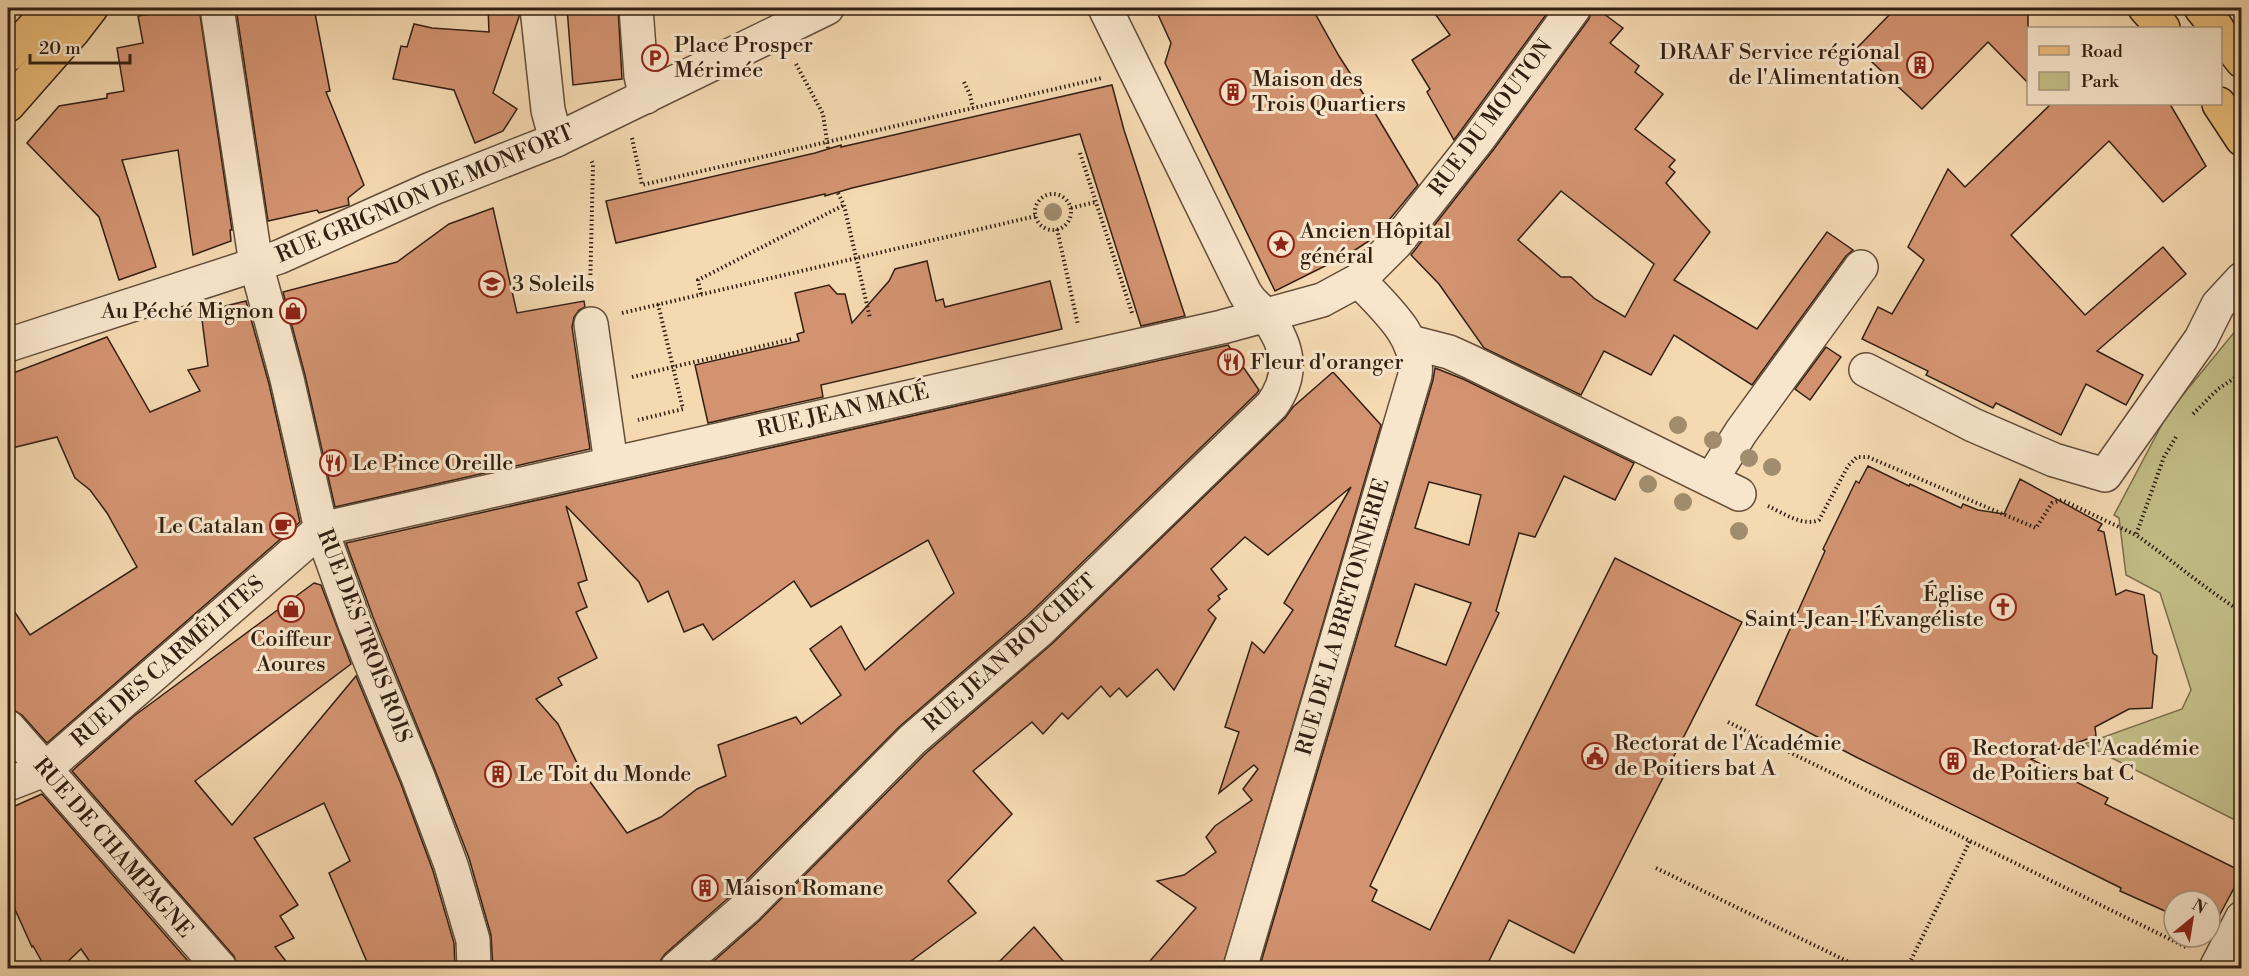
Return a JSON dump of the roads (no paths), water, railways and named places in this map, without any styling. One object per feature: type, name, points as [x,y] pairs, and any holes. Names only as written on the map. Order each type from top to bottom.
[{"type":"main road","points":[[8,55],[52,8]]},
{"type":"main road","points":[[8,105],[91,8]]},
{"type":"main road","points":[[2145,8],[2162,27]]},
{"type":"main road","points":[[2201,8],[2216,27]]},
{"type":"main road","points":[[2222,36],[2241,61]]},
{"type":"main road","points":[[2220,105],[2241,139]]},
{"type":"street","name":"RUE DES TROIS ROIS","points":[[217,8],[256,264],[287,379],[321,529],[354,624],[418,777],[451,865],[473,940],[474,969]]},
{"type":"street","points":[[537,8],[548,110],[556,140]]},
{"type":"street","points":[[636,8],[641,76],[646,97]]},
{"type":"street","name":"RUE GRIGNION DE MONFORT","points":[[8,345],[279,257],[431,189],[556,140],[828,8]]},
{"type":"street","name":"RUE JEAN BOUCHET","points":[[677,969],[747,907],[912,740],[1040,630],[1272,405],[1282,390],[1287,372],[1280,341],[1266,316],[1251,305],[1106,8]]},
{"type":"street","name":"RUE DU MOUTON","points":[[1359,280],[1396,243],[1479,138],[1574,8]]},
{"type":"street","points":[[1410,342],[1449,352],[1471,362],[1725,487],[1741,432],[1861,267]]},
{"type":"street","points":[[1866,370],[1972,426],[2054,460],[2105,475],[2201,339],[2218,305],[2241,279]]},
{"type":"street","name":"RUE JEAN MACÉ","points":[[321,529],[1266,316],[1322,300],[1359,280]]},
{"type":"street","name":"RUE DE LA BRETONNERIE","points":[[1240,969],[1415,375],[1416,359],[1410,342],[1359,280]]},
{"type":"street","points":[[602,320],[611,463]]},
{"type":"street","name":"RUE DES CARMÉLITES","points":[[8,784],[44,770],[321,529]]},
{"type":"street","name":"RUE DE CHAMPAGNE","points":[[8,727],[220,969]]},
{"type":"street","points":[[2217,966],[2241,918]]},
{"type":"place","name":"Place Prosper Mérimée","points":[[655,58]]},
{"type":"place","name":"DRAAF Service régional de l'Alimentation","points":[[1920,65]]},
{"type":"place","name":"Maison des Trois Quartiers","points":[[1233,92]]},
{"type":"place","name":"Ancien Hôpital général","points":[[1281,244]]},
{"type":"place","name":"3 Soleils","points":[[492,284]]},
{"type":"place","name":"Au Péché Mignon","points":[[293,311]]},
{"type":"place","name":"Fleur d'oranger","points":[[1231,362]]},
{"type":"place","name":"Le Pince Oreille","points":[[333,463]]},
{"type":"place","name":"Le Catalan","points":[[283,526]]},
{"type":"place","name":"Église Saint-Jean-l'Évangéliste","points":[[2003,607]]},
{"type":"place","name":"Coiffeur Aoures","points":[[291,609]]},
{"type":"place","name":"Rectorat de l'Académie de Poitiers bat A","points":[[1595,756]]},
{"type":"place","name":"Rectorat de l'Académie de Poitiers bat C","points":[[1953,761]]},
{"type":"place","name":"Le Toit du Monde","points":[[498,774]]},
{"type":"place","name":"Maison Romane","points":[[705,888]]}]
